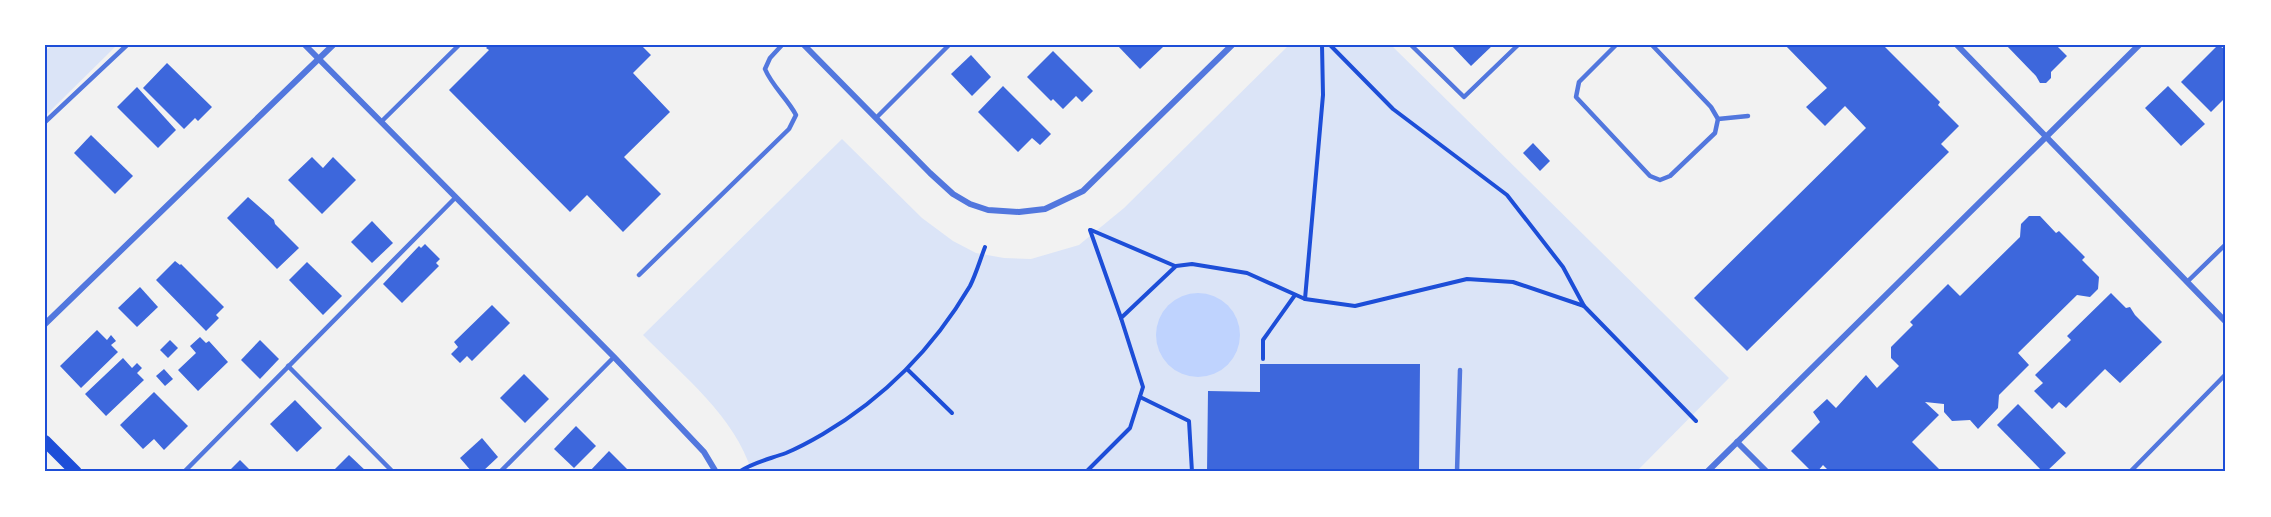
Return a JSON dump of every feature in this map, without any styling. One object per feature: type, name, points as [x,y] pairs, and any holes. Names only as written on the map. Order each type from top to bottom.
[{"type":"main road","points":[[45,441],[76,472]]},
{"type":"street","points":[[304,45],[614,357],[697,444],[716,472]]},
{"type":"street","points":[[45,324],[333,45]]},
{"type":"street","points":[[804,45],[953,194],[970,204],[987,210],[1019,212],[1045,209],[1083,191],[1232,45]]},
{"type":"street","points":[[1958,45],[2226,322]]},
{"type":"street","points":[[1707,472],[2139,45]]},
{"type":"street","points":[[1737,442],[1767,472]]},
{"type":"lane","points":[[45,122],[127,45]]},
{"type":"lane","points":[[382,122],[459,45]]},
{"type":"lane","points":[[639,275],[789,129],[796,115],[788,99],[770,81],[765,69],[770,58],[783,45]]},
{"type":"lane","points":[[876,118],[949,45]]},
{"type":"lane","points":[[1411,45],[1464,97],[1518,45]]},
{"type":"lane","points":[[1616,45],[1579,82],[1576,97],[1650,176],[1660,180],[1670,176],[1715,133],[1718,118],[1711,106],[1652,45]]},
{"type":"lane","points":[[1718,118],[1748,116]]},
{"type":"lane","points":[[184,472],[456,197]]},
{"type":"lane","points":[[2187,282],[2226,244]]},
{"type":"lane","points":[[500,472],[614,357]]},
{"type":"lane","points":[[288,366],[393,472]]},
{"type":"lane","points":[[1457,472],[1460,370]]},
{"type":"lane","points":[[2130,472],[2226,374]]},
{"type":"path","points":[[1305,299],[1323,96],[1322,45]]},
{"type":"path","points":[[1330,45],[1394,109],[1507,195],[1563,267],[1584,306],[1696,421]]},
{"type":"path","points":[[1086,472],[1130,428],[1143,387],[1090,230],[1176,266],[1192,264],[1247,273],[1305,299],[1355,306],[1467,279],[1513,282],[1584,306]]},
{"type":"path","points":[[740,472],[748,466],[785,453],[823,435],[878,396],[908,370],[971,284],[985,247]]},
{"type":"path","points":[[1121,318],[1176,266]]},
{"type":"path","points":[[1263,358],[1263,340],[1295,295]]},
{"type":"path","points":[[908,370],[952,413]]},
{"type":"path","points":[[1140,397],[1189,422],[1192,472]]},
{"type":"shaded area","points":[[53,45],[117,45],[45,116],[45,51]]},
{"type":"shaded area","points":[[1289,45],[1391,45],[1729,378],[1636,472],[752,472],[744,451],[720,415],[691,382],[643,335],[842,139],[922,218],[953,241],[976,253],[1004,258],[1031,259],[1079,245],[1124,208]]},
{"type":"water","points":[[1198,293],[1214,296],[1228,305],[1237,319],[1240,335],[1237,351],[1228,365],[1214,374],[1198,377],[1182,374],[1168,365],[1159,351],[1156,335],[1159,319],[1168,305],[1182,296]]},
{"type":"building","points":[[489,45],[641,45],[651,55],[633,73],[670,112],[624,157],[661,194],[623,232],[587,195],[570,212],[449,90],[489,50],[486,48]]},
{"type":"building","points":[[1117,45],[1161,45],[1163,47],[1140,69]]},
{"type":"building","points":[[1451,45],[1493,45],[1471,66]]},
{"type":"building","points":[[1785,45],[1883,45],[1940,102],[1938,105],[1959,126],[1941,144],[1949,152],[1747,351],[1694,298],[1866,128],[1845,106],[1825,126],[1806,107],[1827,88]]},
{"type":"building","points":[[2006,45],[2056,45],[2067,56],[2051,72],[2051,78],[2046,83],[2040,83]]},
{"type":"building","points":[[2218,45],[2226,50],[2226,97],[2211,112],[2181,82]]},
{"type":"building","points":[[1053,51],[1093,91],[1082,102],[1076,96],[1063,109],[1053,99],[1051,101],[1027,77]]},
{"type":"building","points":[[971,55],[991,77],[972,96],[951,74]]},
{"type":"building","points":[[167,63],[212,107],[198,121],[195,118],[184,129],[143,88]]},
{"type":"building","points":[[1003,86],[1051,134],[1040,145],[1032,138],[1018,152],[978,112]]},
{"type":"building","points":[[2168,86],[2205,124],[2181,146],[2145,108]]},
{"type":"building","points":[[137,87],[176,130],[158,148],[117,107]]},
{"type":"building","points":[[91,135],[133,176],[115,194],[74,153]]},
{"type":"building","points":[[1533,143],[1550,161],[1540,171],[1523,153]]},
{"type":"building","points":[[312,157],[323,168],[333,157],[356,180],[322,214],[288,180]]},
{"type":"building","points":[[248,197],[274,220],[275,224],[299,248],[277,269],[227,218]]},
{"type":"building","points":[[2029,216],[2040,216],[2085,257],[2082,260],[2099,277],[2098,289],[2090,297],[2077,295],[2018,353],[2029,365],[1999,395],[1998,408],[1978,429],[1970,420],[1952,421],[1944,412],[1944,404],[1925,402],[1939,415],[1912,442],[1942,472],[1830,472],[1823,465],[1817,472],[1812,472],[1791,451],[1820,422],[1813,412],[1827,399],[1836,408],[1866,375],[1877,388],[1899,366],[1891,358],[1891,347],[1913,325],[1910,322],[1948,284],[1960,296],[2020,237],[2021,224]]},
{"type":"building","points":[[372,221],[393,243],[372,263],[351,242]]},
{"type":"building","points":[[425,244],[440,259],[436,263],[439,266],[402,303],[383,284],[419,246],[421,248]]},
{"type":"building","points":[[175,261],[181,264],[224,307],[216,315],[219,318],[206,331],[156,280]]},
{"type":"building","points":[[307,262],[342,296],[323,315],[289,280]]},
{"type":"building","points":[[140,287],[158,307],[137,327],[118,308]]},
{"type":"building","points":[[2111,293],[2126,308],[2130,307],[2162,342],[2120,383],[2105,369],[2066,408],[2059,402],[2052,409],[2034,391],[2043,383],[2035,375],[2071,340],[2067,336]]},
{"type":"building","points":[[492,305],[510,323],[472,361],[467,356],[460,363],[451,354],[458,347],[454,342]]},
{"type":"building","points":[[97,330],[107,340],[111,335],[116,341],[111,345],[118,352],[81,388],[60,366]]},
{"type":"building","points":[[200,337],[206,343],[209,341],[228,362],[198,391],[178,370],[196,353],[190,346]]},
{"type":"building","points":[[170,340],[178,348],[168,358],[160,350]]},
{"type":"building","points":[[260,340],[279,359],[260,379],[241,360]]},
{"type":"building","points":[[123,358],[132,368],[137,363],[142,368],[137,373],[144,380],[106,416],[85,394]]},
{"type":"building","points":[[1260,364],[1420,364],[1419,472],[1207,472],[1208,391],[1260,392]]},
{"type":"building","points":[[164,369],[173,379],[165,386],[156,376]]},
{"type":"building","points":[[524,374],[549,399],[525,423],[500,398]]},
{"type":"building","points":[[154,392],[188,426],[164,450],[154,439],[143,449],[120,425]]},
{"type":"building","points":[[295,400],[322,428],[297,452],[270,424]]},
{"type":"building","points":[[2018,404],[2066,453],[2046,472],[2043,472],[1997,425]]},
{"type":"building","points":[[576,426],[596,446],[574,468],[554,449]]},
{"type":"building","points":[[482,438],[498,457],[482,472],[472,472],[460,458]]},
{"type":"building","points":[[609,451],[630,472],[589,472]]},
{"type":"building","points":[[349,455],[367,472],[332,472]]},
{"type":"building","points":[[240,460],[252,472],[228,472]]}]
